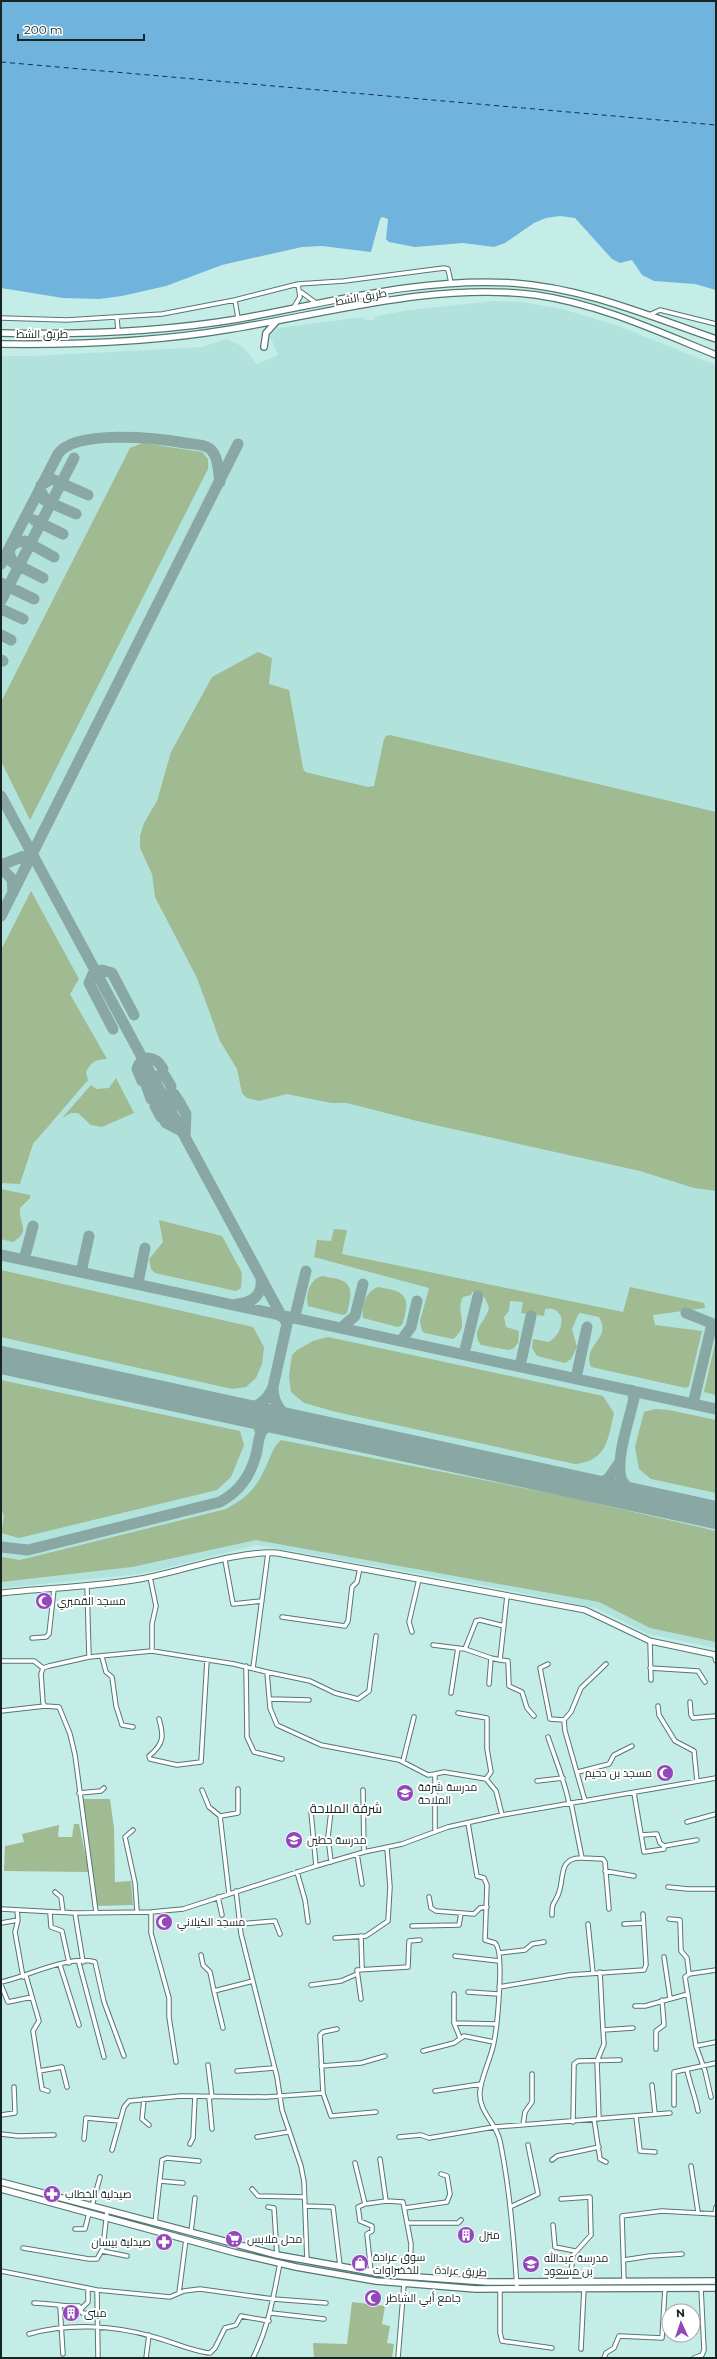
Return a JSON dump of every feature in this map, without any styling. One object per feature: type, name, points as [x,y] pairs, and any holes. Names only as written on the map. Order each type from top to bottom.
[{"type":"main road","name":"طريق الشط","points":[[1,333],[118,331],[238,318],[316,303],[452,283],[499,282],[552,288],[605,300],[716,340]]},
{"type":"main road","name":"طريق الشط","points":[[1,344],[69,344],[149,340],[276,322],[433,295],[470,292],[519,294],[558,299],[601,309],[716,355]]},
{"type":"main road","points":[[264,347],[266,333],[276,322]]},
{"type":"main road","points":[[1,1593],[87,1586],[150,1577],[225,1560],[268,1553],[360,1567],[591,1612],[650,1641],[715,1655]]},
{"type":"main road","name":"طريق عرادة","points":[[1,2182],[277,2255],[340,2268],[410,2277],[516,2286],[570,2282],[716,2281]]},
{"type":"main road","points":[[1,2189],[186,2239],[334,2275],[446,2288],[500,2289],[516,2286],[584,2288],[716,2288]]},
{"type":"main road","points":[[117,2221],[118,2214]]},
{"type":"street","points":[[1,318],[67,320],[162,314],[235,300],[298,284],[344,281],[444,268],[448,269],[452,283]]},
{"type":"street","points":[[294,307],[300,297],[298,284]]},
{"type":"street","points":[[300,291],[303,295],[316,303]]},
{"type":"street","points":[[235,300],[238,318]]},
{"type":"street","points":[[649,315],[660,310],[716,324]]},
{"type":"street","points":[[117,318],[118,331]]},
{"type":"street","points":[[253,1668],[268,1553]]},
{"type":"street","points":[[225,1560],[233,1604],[262,1600]]},
{"type":"street","points":[[282,1617],[344,1626],[348,1621],[352,1587],[357,1582],[360,1567]]},
{"type":"street","points":[[150,1577],[156,1606],[152,1624],[152,1651]]},
{"type":"street","points":[[412,1632],[408,1622],[419,1579]]},
{"type":"street","points":[[87,1586],[89,1657]]},
{"type":"street","points":[[32,1638],[46,1637],[49,1634],[54,1589]]},
{"type":"street","points":[[500,1660],[507,1596]]},
{"type":"street","points":[[465,1649],[476,1621],[480,1620],[504,1626]]},
{"type":"street","points":[[43,1668],[89,1657],[102,1657],[152,1651],[246,1666],[310,1681],[335,1693],[358,1699],[369,1691],[376,1636]]},
{"type":"street","points":[[650,1641],[650,1680]]},
{"type":"street","points":[[433,1645],[465,1649],[491,1658],[508,1661],[509,1686],[522,1692],[527,1708],[534,1716]]},
{"type":"street","points":[[451,1693],[458,1648]]},
{"type":"street","points":[[715,1655],[716,1661]]},
{"type":"street","points":[[102,1657],[106,1672],[112,1678],[116,1706],[122,1725],[133,1726]]},
{"type":"street","points":[[489,1684],[491,1658]]},
{"type":"street","points":[[159,1719],[163,1739],[160,1746],[149,1756],[150,1759],[177,1765],[201,1762],[207,1660]]},
{"type":"street","points":[[1,1661],[34,1661],[43,1668]]},
{"type":"street","points":[[548,1664],[540,1668],[550,1719],[564,1720]]},
{"type":"street","points":[[585,1801],[578,1772],[564,1731],[564,1720],[571,1712],[581,1688],[606,1664]]},
{"type":"street","points":[[246,1666],[247,1739],[254,1752],[282,1759]]},
{"type":"street","points":[[43,1668],[41,1674],[42,1696],[45,1706]]},
{"type":"street","points":[[650,1668],[698,1671],[705,1682]]},
{"type":"street","points":[[268,1672],[272,1714],[276,1725],[325,1746],[403,1761],[428,1775],[444,1772],[486,1779],[496,1790],[502,1815]]},
{"type":"street","points":[[270,1699],[309,1700]]},
{"type":"street","points":[[690,1702],[691,1715],[693,1718],[716,1716]]},
{"type":"street","points":[[1,1711],[57,1705],[61,1709],[75,1755],[79,1793],[91,1865],[96,1912]]},
{"type":"street","points":[[658,1706],[659,1715],[675,1741],[694,1751],[698,1781]]},
{"type":"street","points":[[458,1713],[488,1718],[487,1749],[491,1772],[486,1779]]},
{"type":"street","points":[[403,1761],[414,1717]]},
{"type":"street","points":[[548,1737],[557,1766],[563,1778],[582,1858]]},
{"type":"street","points":[[578,1772],[609,1764],[614,1755],[632,1746]]},
{"type":"street","points":[[435,1774],[436,1831]]},
{"type":"street","points":[[536,1781],[563,1778]]},
{"type":"street","points":[[1,1909],[50,1913],[75,1913],[151,1912],[183,1909],[316,1866],[364,1852],[387,1848],[436,1831],[468,1823],[502,1815],[716,1778]]},
{"type":"street","points":[[79,1793],[101,1792],[104,1788]]},
{"type":"street","points":[[220,1816],[238,1814],[238,1789]]},
{"type":"street","points":[[202,1790],[209,1807],[220,1816],[229,1894]]},
{"type":"street","points":[[363,1790],[364,1852]]},
{"type":"street","points":[[634,1793],[643,1849],[646,1852],[663,1849],[664,1846],[697,1840]]},
{"type":"street","points":[[331,1811],[328,1837],[331,1862]]},
{"type":"street","points":[[311,1812],[316,1866]]},
{"type":"street","points":[[687,1822],[716,1814]]},
{"type":"street","points":[[468,1823],[477,1875],[487,1882],[485,1940],[497,1944],[499,1953],[499,1987],[496,2024],[494,2042],[481,2084],[482,2107],[499,2138],[510,2208],[516,2286]]},
{"type":"street","points":[[133,1830],[125,1836],[135,1883],[137,1911]]},
{"type":"street","points":[[641,1835],[657,1834],[660,1842],[664,1846]]},
{"type":"street","points":[[335,1938],[366,1936],[388,1921],[390,1887],[387,1848]]},
{"type":"street","points":[[357,1854],[362,1884]]},
{"type":"street","points":[[552,1915],[552,1903],[558,1895],[565,1865],[572,1859],[603,1859],[609,1909]]},
{"type":"street","points":[[605,1871],[634,1876]]},
{"type":"street","points":[[297,1872],[305,1900],[308,1922]]},
{"type":"street","points":[[668,1887],[688,1890],[716,1889]]},
{"type":"street","points":[[236,1891],[240,1924],[274,2068],[279,2097],[288,2132],[301,2166],[305,2206],[307,2261]]},
{"type":"street","points":[[55,1892],[61,1897],[63,1912]]},
{"type":"street","points":[[218,1897],[222,1915]]},
{"type":"street","points":[[429,1897],[431,1908],[434,1911],[474,1914],[480,1908],[487,1907]]},
{"type":"street","points":[[17,1910],[18,1920],[15,1932],[25,1977],[39,2022],[32,2031],[42,2089],[48,2091]]},
{"type":"street","points":[[151,1912],[151,1933],[169,1998],[168,2017],[176,2062]]},
{"type":"street","points":[[50,1913],[51,1927],[62,1931],[69,1964]]},
{"type":"street","points":[[75,1913],[81,1962],[104,2057]]},
{"type":"street","points":[[412,1926],[459,1925],[461,1913]]},
{"type":"street","points":[[499,1987],[600,1972],[644,1970],[646,1965],[643,1914]]},
{"type":"street","points":[[669,1919],[680,1920],[682,1951],[687,1958],[689,1974]]},
{"type":"street","points":[[1,1923],[18,1920]]},
{"type":"street","points":[[240,1924],[275,1921],[280,1934]]},
{"type":"street","points":[[624,1924],[643,1923]]},
{"type":"street","points":[[588,1924],[593,1973]]},
{"type":"street","points":[[361,1936],[362,1968]]},
{"type":"street","points":[[360,1998],[357,1970],[362,1968],[408,1967],[409,1941],[420,1940]]},
{"type":"street","points":[[499,1953],[525,1950],[532,1944],[544,1942]]},
{"type":"street","points":[[201,1955],[203,1965],[210,1972],[223,2028]]},
{"type":"street","points":[[455,1956],[499,1961]]},
{"type":"street","points":[[664,1958],[670,1998]]},
{"type":"street","points":[[1,1982],[25,1977],[60,1965],[95,1962],[104,2002],[124,2056]]},
{"type":"street","points":[[60,1965],[79,2025]]},
{"type":"street","points":[[711,2097],[696,2046],[685,1977],[689,1974],[716,1970]]},
{"type":"street","points":[[600,1972],[604,2044],[597,2061],[596,2119],[600,2159],[606,2162]]},
{"type":"street","points":[[311,1985],[341,1981],[357,1974]]},
{"type":"street","points":[[214,1991],[253,1981]]},
{"type":"street","points":[[1,1985],[8,2002],[32,1997]]},
{"type":"street","points":[[468,1992],[498,1994]]},
{"type":"street","points":[[454,1994],[454,2023],[460,2038]]},
{"type":"street","points":[[635,2006],[645,2006],[662,2000],[688,1994]]},
{"type":"street","points":[[656,2049],[656,2031],[664,2025],[662,2000]]},
{"type":"street","points":[[454,2023],[496,2024]]},
{"type":"street","points":[[603,2030],[632,2028]]},
{"type":"street","points":[[337,2029],[321,2033],[323,2093],[331,2116],[376,2112]]},
{"type":"street","points":[[423,2050],[452,2044],[460,2038],[468,2036],[494,2042]]},
{"type":"street","points":[[696,2046],[716,2042]]},
{"type":"street","points":[[321,2066],[361,2063],[385,2056]]},
{"type":"street","points":[[573,2122],[574,2064],[578,2061],[620,2060]]},
{"type":"street","points":[[674,2105],[673,2073],[716,2063]]},
{"type":"street","points":[[208,2065],[212,2129]]},
{"type":"street","points":[[39,2071],[62,2067],[67,2087]]},
{"type":"street","points":[[237,2071],[274,2068]]},
{"type":"street","points":[[687,2070],[698,2112]]},
{"type":"street","points":[[523,2125],[525,2112],[532,2102],[532,2074]]},
{"type":"street","points":[[435,2091],[481,2084]]},
{"type":"street","points":[[652,2085],[655,2114]]},
{"type":"street","points":[[1,2114],[15,2113],[14,2087]]},
{"type":"street","points":[[112,2150],[126,2103],[144,2099],[196,2096],[279,2097],[323,2093]]},
{"type":"street","points":[[190,2144],[193,2138],[196,2096]]},
{"type":"street","points":[[144,2099],[142,2119],[149,2125]]},
{"type":"street","points":[[399,2137],[421,2135],[429,2138],[494,2127],[573,2122],[670,2113]]},
{"type":"street","points":[[636,2116],[640,2151],[655,2152]]},
{"type":"street","points":[[84,2139],[86,2118],[120,2121]]},
{"type":"street","points":[[257,2137],[288,2132]]},
{"type":"street","points":[[1,2134],[18,2136],[54,2136]]},
{"type":"street","points":[[510,2208],[538,2194],[528,2145]]},
{"type":"street","points":[[552,2160],[557,2156],[599,2147]]},
{"type":"street","points":[[156,2223],[161,2163],[164,2158],[199,2162]]},
{"type":"street","points":[[380,2159],[386,2201]]},
{"type":"street","points":[[355,2163],[365,2204]]},
{"type":"street","points":[[691,2166],[698,2212]]},
{"type":"street","points":[[405,2208],[447,2202],[450,2194],[447,2176],[441,2174]]},
{"type":"street","points":[[92,2206],[100,2177]]},
{"type":"street","points":[[160,2181],[183,2183]]},
{"type":"street","points":[[252,2189],[258,2196],[304,2197]]},
{"type":"street","points":[[562,2199],[590,2197],[591,2235],[573,2256],[570,2282]]},
{"type":"street","points":[[191,2232],[195,2198]]},
{"type":"street","points":[[371,2272],[367,2234],[372,2231],[372,2226],[361,2222],[358,2208],[365,2204],[386,2201],[402,2201],[405,2208],[411,2244],[410,2277]]},
{"type":"street","points":[[305,2206],[333,2207],[340,2268]]},
{"type":"street","points":[[268,2207],[274,2208],[277,2255]]},
{"type":"street","points":[[624,2281],[622,2216],[662,2211],[715,2214],[716,2207]]},
{"type":"street","points":[[23,2248],[89,2259],[99,2258],[102,2251],[107,2211]]},
{"type":"street","points":[[75,2229],[86,2229],[89,2213]]},
{"type":"street","points":[[407,2223],[458,2223],[461,2220]]},
{"type":"street","points":[[553,2225],[553,2241],[555,2247],[575,2252]]},
{"type":"street","points":[[179,2293],[186,2239]]},
{"type":"street","points":[[102,2251],[127,2256]]},
{"type":"street","points":[[624,2260],[638,2260],[650,2256],[682,2254]]},
{"type":"street","points":[[253,2358],[269,2321],[280,2263]]},
{"type":"street","points":[[1,2271],[97,2290],[170,2297],[179,2293],[200,2289],[273,2299],[326,2303]]},
{"type":"street","points":[[398,2358],[404,2284]]},
{"type":"street","points":[[81,2309],[88,2302],[88,2288]]},
{"type":"street","points":[[581,2349],[584,2288]]},
{"type":"street","points":[[604,2358],[606,2353],[614,2348],[619,2336],[662,2338],[665,2288]]},
{"type":"street","points":[[694,2358],[702,2355],[704,2350],[701,2288]]},
{"type":"street","points":[[500,2289],[501,2339],[552,2348]]},
{"type":"street","points":[[97,2290],[98,2358]]},
{"type":"street","points":[[34,2303],[50,2303],[60,2307],[79,2306],[82,2313],[97,2314]]},
{"type":"street","points":[[60,2307],[63,2354]]},
{"type":"street","points":[[271,2313],[324,2319]]},
{"type":"street","points":[[29,2334],[62,2327],[97,2328],[149,2335],[210,2353],[215,2348],[225,2328],[236,2325],[241,2316],[269,2321]]},
{"type":"street","points":[[146,2358],[149,2335]]},
{"type":"shaded area","points":[[1,1],[716,1],[716,290],[695,284],[654,281],[642,275],[632,260],[620,263],[612,259],[575,218],[560,216],[546,218],[534,223],[505,243],[494,247],[463,243],[415,247],[389,242],[386,239],[388,219],[382,217],[380,219],[371,252],[322,246],[302,247],[222,265],[166,286],[122,296],[99,299],[63,298],[1,288]]},
{"type":"shaded area","points":[[493,301],[522,302],[562,309],[616,325],[716,365],[716,1648],[648,1634],[596,1608],[476,1584],[257,1545],[159,1570],[131,1575],[1,1588],[1,356],[33,356],[202,347],[227,339],[243,347],[257,364],[278,355],[270,336],[278,328],[362,317],[367,320],[374,320],[376,316],[410,310]]},
{"type":"green space","points":[[143,443],[202,452],[208,459],[208,469],[30,820],[1,761],[1,702],[130,448]]},
{"type":"green space","points":[[258,652],[272,658],[269,684],[289,690],[305,772],[368,787],[374,786],[384,739],[386,736],[390,735],[716,812],[716,1191],[694,1188],[640,1171],[417,1121],[347,1103],[331,1103],[287,1094],[259,1101],[247,1098],[242,1093],[237,1069],[220,1041],[197,978],[155,897],[152,874],[140,848],[140,836],[144,823],[157,801],[171,752],[212,677]]},
{"type":"green space","points":[[31,891],[79,979],[70,994],[107,1059],[97,1060],[90,1066],[86,1072],[88,1080],[33,1144],[20,1184],[1,1183],[1,950]]},
{"type":"green space","points":[[116,1078],[134,1113],[102,1127],[91,1125],[78,1113],[71,1113],[62,1118],[91,1085],[96,1089],[109,1088]]},
{"type":"green space","points":[[1,1189],[30,1195],[30,1198],[20,1208],[23,1226],[22,1234],[13,1242],[1,1239]]},
{"type":"green space","points":[[159,1220],[222,1236],[242,1273],[241,1288],[236,1291],[155,1273],[151,1269],[149,1259],[163,1242]]},
{"type":"green space","points":[[334,1229],[347,1230],[342,1254],[623,1312],[630,1287],[704,1303],[705,1308],[653,1315],[655,1325],[702,1331],[689,1386],[686,1388],[591,1367],[589,1359],[590,1353],[600,1337],[602,1325],[599,1317],[580,1313],[572,1329],[577,1347],[571,1359],[565,1363],[537,1356],[532,1348],[533,1339],[549,1342],[555,1337],[561,1324],[561,1316],[550,1308],[545,1309],[544,1316],[521,1313],[523,1302],[510,1301],[509,1311],[504,1317],[506,1327],[519,1331],[518,1343],[513,1349],[508,1350],[481,1345],[477,1334],[489,1307],[483,1294],[472,1292],[471,1295],[463,1297],[461,1303],[460,1309],[462,1324],[459,1334],[453,1339],[425,1333],[422,1331],[420,1321],[429,1288],[314,1257],[317,1240],[331,1241]]},
{"type":"green space","points":[[1,1270],[253,1327],[264,1347],[262,1364],[256,1378],[246,1387],[232,1389],[1,1337]]},
{"type":"green space","points":[[322,1276],[343,1281],[349,1287],[350,1298],[346,1314],[343,1315],[308,1306],[307,1297],[309,1288],[314,1280]]},
{"type":"green space","points":[[378,1287],[394,1290],[402,1294],[405,1298],[406,1309],[402,1325],[398,1327],[363,1318],[363,1309],[367,1295]]},
{"type":"green space","points":[[328,1337],[603,1396],[614,1413],[610,1432],[600,1453],[586,1462],[575,1464],[336,1412],[304,1403],[291,1392],[289,1376],[292,1355],[297,1350],[313,1341]]},
{"type":"green space","points":[[716,1339],[716,1395],[704,1392]]},
{"type":"green space","points":[[1,1380],[240,1431],[244,1445],[231,1477],[217,1490],[19,1538],[1,1533],[4,1517],[1,1506]]},
{"type":"green space","points":[[655,1409],[669,1410],[716,1420],[716,1493],[651,1479],[639,1469],[635,1447],[644,1412]]},
{"type":"green space","points":[[281,1440],[569,1497],[716,1531],[716,1642],[650,1628],[599,1602],[256,1540],[132,1567],[1,1582],[1,1557],[20,1560],[226,1509],[241,1500],[255,1486],[263,1473],[274,1448]]},
{"type":"green space","points":[[81,1799],[110,1799],[114,1828],[115,1882],[131,1881],[133,1905],[95,1906],[90,1849]]},
{"type":"green space","points":[[74,1824],[79,1824],[89,1872],[4,1871],[5,1846],[24,1842],[22,1834],[59,1825],[58,1837],[72,1837]]},
{"type":"green space","points":[[352,2302],[385,2306],[382,2324],[390,2326],[387,2343],[394,2344],[392,2358],[314,2358],[313,2343],[347,2344]]},
{"type":"ferry route","points":[[1,62],[716,125]]},
{"type":"taxiway","points":[[1,564],[58,454],[67,446],[81,441],[118,437],[156,439],[201,445],[209,448],[215,455],[218,464],[220,482]]},
{"type":"taxiway","points":[[1,916],[238,444]]},
{"type":"taxiway","points":[[1,601],[74,458]]},
{"type":"taxiway","points":[[46,500],[41,492],[41,485],[52,479],[88,495]]},
{"type":"taxiway","points":[[44,500],[76,514]]},
{"type":"taxiway","points":[[34,520],[63,534]]},
{"type":"taxiway","points":[[14,563],[11,559],[10,548],[16,543],[25,541],[54,557]]},
{"type":"taxiway","points":[[12,562],[43,578]]},
{"type":"taxiway","points":[[1,583],[34,599]]},
{"type":"taxiway","points":[[1,609],[23,619]]},
{"type":"taxiway","points":[[1,635],[11,640]]},
{"type":"taxiway","points":[[1,796],[281,1315]]},
{"type":"taxiway","points":[[1,865],[32,853]]},
{"type":"taxiway","points":[[1,868],[12,879],[13,893]]},
{"type":"taxiway","points":[[113,1029],[89,983],[93,974],[102,970],[112,973],[134,1015]]},
{"type":"taxiway","points":[[142,1081],[137,1069],[142,1060],[149,1058],[153,1059],[157,1061],[163,1069]]},
{"type":"taxiway","points":[[151,1099],[146,1085],[157,1076],[165,1076],[171,1086]]},
{"type":"taxiway","points":[[161,1117],[155,1106],[159,1098],[168,1094],[174,1094],[180,1103]]},
{"type":"taxiway","points":[[181,1131],[166,1123],[161,1115],[163,1107],[172,1102],[181,1105],[186,1114],[185,1136]]},
{"type":"taxiway","points":[[24,1260],[33,1226]]},
{"type":"taxiway","points":[[81,1272],[89,1236]]},
{"type":"taxiway","points":[[138,1283],[145,1248]]},
{"type":"taxiway","points":[[1,1255],[716,1409]]},
{"type":"taxiway","points":[[295,1316],[306,1271]]},
{"type":"taxiway","points":[[237,1304],[252,1300],[258,1294],[261,1279]]},
{"type":"taxiway","points":[[341,1328],[355,1316],[363,1284]]},
{"type":"taxiway","points":[[464,1354],[478,1296]]},
{"type":"taxiway","points":[[401,1341],[411,1327],[417,1301]]},
{"type":"taxiway","points":[[686,1313],[716,1325]]},
{"type":"taxiway","points":[[273,1387],[287,1324],[284,1318],[279,1315]]},
{"type":"taxiway","points":[[520,1366],[531,1316]]},
{"type":"taxiway","points":[[693,1404],[712,1324]]},
{"type":"taxiway","points":[[576,1378],[587,1327]]},
{"type":"taxiway","points":[[241,1412],[251,1408],[268,1397],[273,1387],[275,1400],[281,1411],[290,1419],[302,1426]]},
{"type":"taxiway","points":[[631,1390],[634,1398],[621,1451],[620,1472],[626,1487],[645,1500]]},
{"type":"taxiway","points":[[248,1414],[258,1424],[261,1433]]},
{"type":"taxiway","points":[[1,1547],[28,1550],[220,1502],[239,1488],[251,1470],[257,1452],[259,1438],[264,1428],[281,1420]]},
{"type":"taxiway","points":[[588,1488],[608,1479],[619,1463]]},
{"type":"runway","points":[[1,1360],[716,1515]]},
{"type":"place","name":"مسجد القمبري","points":[[44,1601]]},
{"type":"place","name":"مسجد بن دحيم","points":[[665,1773]]},
{"type":"place","name":"مدرسة شرفة الملاحة","points":[[405,1793]]},
{"type":"place","name":"مدرسة حطين","points":[[294,1840]]},
{"type":"place","name":"مسجد الكيلاني","points":[[164,1922]]},
{"type":"place","name":"صيدلية الخطاب","points":[[52,2194]]},
{"type":"place","name":"منزل","points":[[466,2235]]},
{"type":"place","name":"محل ملابس","points":[[234,2239]]},
{"type":"place","name":"صيدلية بيسان","points":[[164,2242]]},
{"type":"place","name":"سوق عرادة للخضراوات","points":[[360,2263]]},
{"type":"place","name":"مدرسة عبدالله بن مسعود","points":[[531,2264]]},
{"type":"place","name":"جامع أبي الشاطر","points":[[373,2298]]},
{"type":"place","name":"مبنى","points":[[71,2313]]},
{"type":"district","name":"شرفة الملاحة","points":[[346,1808]]}]
